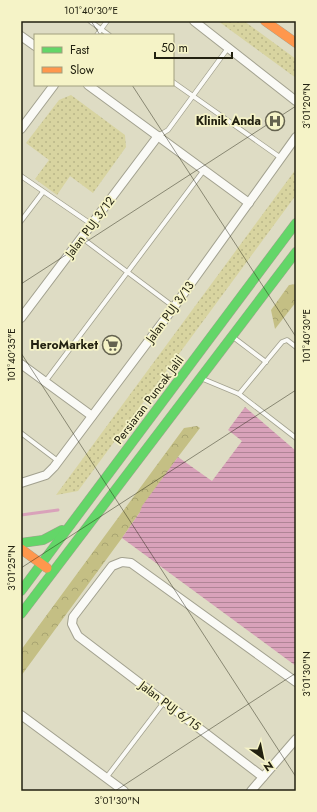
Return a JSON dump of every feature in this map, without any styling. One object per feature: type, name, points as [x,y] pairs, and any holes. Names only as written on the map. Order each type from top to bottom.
[{"type":"main road","points":[[265,21],[296,43]]},
{"type":"main road","name":"Persiaran Puncak Jalil","points":[[21,591],[296,223]]},
{"type":"main road","points":[[21,614],[295,254]]},
{"type":"main road","points":[[21,543],[34,544],[47,540],[70,526]]},
{"type":"main road","points":[[21,549],[53,572]]},
{"type":"street","points":[[194,21],[296,101]]},
{"type":"street","points":[[21,36],[34,45]]},
{"type":"street","points":[[21,129],[53,86]]},
{"type":"street","points":[[89,86],[249,203]]},
{"type":"street","name":"Jalan PUJ 3/12","points":[[21,318],[158,136]]},
{"type":"street","name":"Jalan PUJ 3/13","points":[[21,483],[46,475],[58,460],[174,307],[296,137]]},
{"type":"street","points":[[21,364],[92,416]]},
{"type":"street","name":"Jalan PUJ 6/15","points":[[263,777],[78,636],[72,624],[73,617],[112,566],[122,562],[131,563],[296,682]]},
{"type":"street","points":[[21,715],[124,791]]},
{"type":"street","points":[[250,791],[296,739]]},
{"type":"lane","points":[[90,21],[107,34]]},
{"type":"lane","points":[[98,34],[107,21]]},
{"type":"lane","points":[[158,136],[168,130],[228,47]]},
{"type":"lane","points":[[174,83],[281,158]]},
{"type":"lane","points":[[45,382],[204,170]]},
{"type":"lane","points":[[21,176],[92,225]]},
{"type":"lane","points":[[21,221],[43,192]]},
{"type":"lane","points":[[82,238],[174,307]]},
{"type":"lane","points":[[232,336],[266,362]]},
{"type":"lane","points":[[239,394],[285,340],[296,346]]},
{"type":"lane","points":[[201,378],[239,394],[296,438]]},
{"type":"lane","points":[[21,433],[58,460]]},
{"type":"lane","points":[[106,778],[164,702]]},
{"type":"shaded area","points":[[218,21],[244,21],[296,59],[296,78]]},
{"type":"shaded area","points":[[71,95],[125,135],[126,147],[93,193],[70,176],[57,195],[35,179],[49,160],[26,143],[59,100]]},
{"type":"shaded area","points":[[296,169],[296,195],[78,491],[56,495]]},
{"type":"shaded area","points":[[245,407],[296,451],[296,666],[122,538],[140,512],[142,506],[178,457],[212,481],[242,441],[228,430]]},
{"type":"green space","points":[[296,284],[296,302],[275,329],[271,310],[289,285]]},
{"type":"green space","points":[[197,426],[200,428],[21,676],[21,650],[184,428]]},
{"type":"waterway","points":[[21,515],[58,510]]},
{"type":"traffic: fast","points":[[21,591],[296,223]]},
{"type":"traffic: fast","points":[[21,614],[296,252]]},
{"type":"traffic: fast","points":[[21,543],[43,540],[62,530]]},
{"type":"traffic: slow","points":[[265,21],[296,43]]},
{"type":"traffic: slow","points":[[21,549],[47,568]]},
{"type":"place","name":"Klinik Anda","points":[[275,121]]},
{"type":"place","name":"HeroMarket","points":[[112,345]]}]
